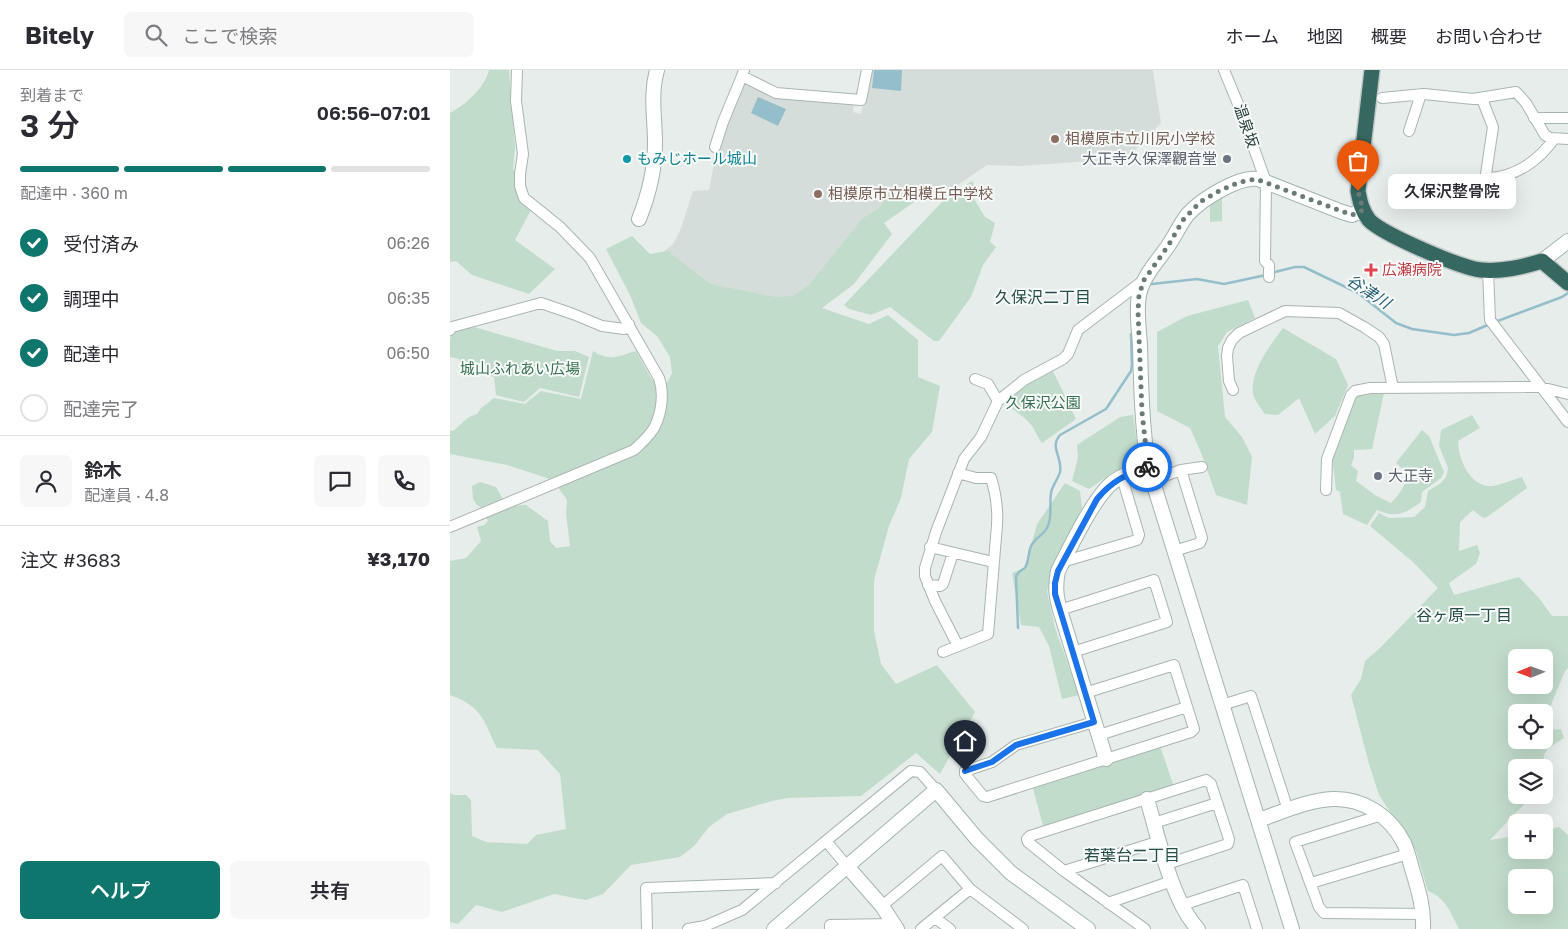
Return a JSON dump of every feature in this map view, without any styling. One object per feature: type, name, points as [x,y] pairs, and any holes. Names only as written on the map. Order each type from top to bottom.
[{"type":"highway","points":[[1372,70],[1358,183],[1363,210],[1368,219],[1383,230],[1462,266],[1488,270],[1504,270],[1542,261],[1567,282]]},
{"type":"street","points":[[450,527],[472,516],[634,450],[655,426],[662,389],[659,378],[590,258],[560,227],[524,198],[520,186],[524,154],[516,101],[517,70]]},
{"type":"street","points":[[639,219],[650,189],[654,165],[655,142],[652,103],[657,70]]},
{"type":"street","points":[[715,147],[743,73],[776,93],[862,100],[867,70]]},
{"type":"street","name":"温泉坂","points":[[1224,71],[1266,182]]},
{"type":"street","points":[[1382,98],[1421,94],[1482,99],[1516,92],[1526,102],[1545,135],[1554,139],[1568,140]]},
{"type":"street","points":[[1409,131],[1421,94]]},
{"type":"street","points":[[1482,99],[1493,125],[1486,174],[1489,178],[1503,176],[1524,168],[1548,148],[1554,139]]},
{"type":"street","points":[[1534,118],[1568,118]]},
{"type":"street","points":[[1292,929],[1151,473],[1142,412],[1139,295],[1144,280],[1168,246],[1183,220],[1200,202],[1221,190],[1256,179],[1347,214],[1352,215],[1363,210]]},
{"type":"street","points":[[1266,182],[1265,261],[1269,265],[1269,277]]},
{"type":"street","points":[[1542,261],[1568,241]]},
{"type":"street","points":[[1434,254],[1491,265],[1504,270]]},
{"type":"street","points":[[1488,270],[1492,324],[1568,422]]},
{"type":"street","points":[[958,646],[928,585],[924,572],[930,547],[964,459],[980,437],[998,401],[1024,380],[1063,359],[1068,354],[1078,330],[1144,280]]},
{"type":"street","points":[[450,330],[452,327],[541,303],[602,326],[624,329],[629,324]]},
{"type":"street","points":[[1232,390],[1229,381],[1227,356],[1232,340],[1239,333],[1285,311],[1339,313],[1379,337],[1384,344],[1393,388]]},
{"type":"street","points":[[975,379],[988,384],[998,401]]},
{"type":"street","points":[[1326,490],[1327,459],[1351,395],[1355,391],[1370,388],[1540,387],[1568,394]]},
{"type":"street","points":[[1106,758],[1055,594],[1058,571],[1097,499],[1108,487],[1122,477],[1202,467]]},
{"type":"street","points":[[1174,551],[1200,543],[1202,538],[1182,470]]},
{"type":"street","points":[[944,652],[988,634],[998,510],[991,478],[976,478],[958,473]]},
{"type":"street","points":[[1062,562],[1137,540],[1139,535],[1122,477]]},
{"type":"street","points":[[930,547],[993,562]]},
{"type":"street","points":[[928,585],[940,586],[943,584],[953,553]]},
{"type":"street","points":[[1060,610],[1154,580],[1167,622],[1073,652]]},
{"type":"street","points":[[1085,693],[1174,665],[1194,729],[1191,732],[987,797],[983,796],[965,774],[965,771],[992,762],[1016,745],[1094,722]]},
{"type":"street","points":[[1222,705],[1252,696],[1288,810]]},
{"type":"street","points":[[1099,735],[1187,707]]},
{"type":"street","points":[[688,929],[705,926],[742,910],[911,771],[920,772],[1000,864],[1088,929]]},
{"type":"street","points":[[1145,929],[1064,871],[1028,842],[1028,837],[1206,780],[1211,784],[1229,840],[1227,846],[1167,864]]},
{"type":"street","points":[[774,929],[846,865],[936,790]]},
{"type":"street","points":[[1147,799],[1172,881],[1182,905],[1196,928]]},
{"type":"street","points":[[1258,820],[1319,801],[1345,800],[1356,802],[1382,815],[1399,835],[1408,854],[1421,897],[1423,929]]},
{"type":"street","points":[[1154,823],[1217,803]]},
{"type":"street","points":[[1382,815],[1295,842],[1319,907],[1324,913],[1423,914]]},
{"type":"street","points":[[826,841],[882,906],[895,926]]},
{"type":"street","points":[[1064,871],[1160,841]]},
{"type":"street","points":[[1311,883],[1408,854]]},
{"type":"street","points":[[882,906],[942,856],[970,889],[1020,928]]},
{"type":"street","points":[[1108,903],[1172,881]]},
{"type":"street","points":[[647,929],[646,888],[776,883]]},
{"type":"street","points":[[1182,905],[1243,885],[1257,929]]},
{"type":"street","points":[[921,929],[970,889]]},
{"type":"street","points":[[934,918],[950,929]]},
{"type":"street","points":[[830,929],[830,925],[895,926]]},
{"type":"shaded area","name":"相模原市立相模丘中学校","points":[[872,70],[1153,70],[1161,123],[1129,156],[1120,159],[1020,166],[987,165],[933,202],[899,197],[799,305],[706,298],[660,255],[673,244],[680,231],[693,191],[709,190],[719,138],[733,103],[745,84],[750,83],[774,96],[853,103],[853,112],[861,114],[865,95],[868,95]]},
{"type":"green space","points":[[489,70],[509,70],[515,147],[513,169],[532,208],[515,240],[555,269],[529,294],[472,275],[456,261],[450,262],[450,113],[474,95],[487,77]]},
{"type":"green space","points":[[972,181],[975,186],[969,191],[985,217],[995,223],[990,242],[996,247],[983,265],[971,297],[939,341],[934,341],[890,307],[871,315],[849,309],[844,305],[942,202]]},
{"type":"green space","points":[[890,194],[920,198],[884,223],[892,234],[854,284],[822,308],[869,324],[888,315],[918,340],[918,377],[940,386],[932,432],[909,459],[901,498],[889,526],[874,580],[874,631],[881,664],[896,684],[937,665],[975,712],[940,774],[916,753],[861,796],[788,798],[727,814],[709,827],[694,846],[680,857],[631,865],[603,894],[586,900],[554,894],[502,912],[476,905],[458,924],[450,922],[450,793],[466,795],[471,800],[472,836],[486,842],[527,844],[536,835],[566,829],[560,774],[538,750],[497,748],[485,722],[476,710],[469,704],[450,695],[450,561],[466,558],[481,541],[477,527],[484,525],[488,521],[482,508],[473,499],[472,486],[480,482],[496,487],[507,506],[526,505],[548,521],[550,541],[556,548],[570,546],[566,514],[567,500],[553,480],[507,465],[450,454],[450,430],[453,431],[469,417],[477,414],[481,408],[494,398],[525,404],[541,391],[581,399],[593,351],[609,357],[636,351],[652,380],[667,383],[672,373],[670,357],[657,336],[641,323],[630,295],[606,249],[632,236],[650,254],[668,251],[710,284],[776,297],[793,296],[809,285],[862,219],[879,208]]},
{"type":"green space","points":[[1222,198],[1222,221],[1210,222],[1210,205]]},
{"type":"green space","points":[[1248,300],[1255,318],[1227,332],[1218,346],[1225,417],[1242,437],[1252,457],[1247,505],[1216,495],[1190,428],[1157,411],[1157,332],[1187,316]]},
{"type":"green space","name":"城山ふれあい広場","points":[[474,327],[557,351],[575,351],[589,357],[579,397],[540,388],[524,402],[496,395],[494,377],[463,369],[459,359],[450,357],[450,338],[454,330]]},
{"type":"green space","points":[[1283,328],[1336,359],[1348,385],[1335,416],[1315,434],[1299,398],[1278,415],[1265,414],[1253,393],[1255,376],[1262,358]]},
{"type":"green space","name":"久保沢公園","points":[[1053,371],[1076,419],[1042,443],[1029,422],[1004,403],[1028,384]]},
{"type":"green space","points":[[1366,393],[1384,393],[1372,449],[1354,450],[1354,458],[1351,465],[1358,471],[1356,481],[1375,495],[1391,503],[1399,494],[1410,475],[1396,463],[1422,430],[1429,436],[1444,472],[1441,478],[1422,492],[1421,502],[1405,512],[1395,514],[1377,510],[1367,525],[1343,514],[1340,492],[1336,490],[1332,454],[1352,398]]},
{"type":"green space","points":[[1133,415],[1139,457],[1135,462],[1112,473],[1089,489],[1072,481],[1078,457],[1077,445],[1120,417]]},
{"type":"green space","points":[[1472,415],[1480,428],[1458,441],[1460,455],[1467,471],[1477,482],[1492,486],[1522,477],[1527,488],[1487,517],[1483,518],[1473,510],[1460,522],[1459,551],[1477,545],[1480,553],[1476,564],[1449,583],[1454,595],[1519,577],[1539,598],[1552,616],[1568,616],[1568,668],[1551,704],[1508,704],[1508,749],[1548,749],[1544,755],[1544,759],[1508,759],[1508,804],[1524,804],[1515,814],[1508,814],[1508,821],[1490,840],[1508,837],[1508,859],[1553,859],[1553,829],[1559,827],[1568,835],[1568,929],[1459,929],[1444,902],[1428,891],[1416,851],[1379,795],[1369,764],[1351,695],[1361,679],[1365,661],[1438,588],[1412,561],[1370,526],[1379,513],[1389,518],[1414,517],[1425,507],[1428,491],[1441,483],[1446,477],[1448,468],[1439,446],[1441,430]]},
{"type":"green space","points":[[1065,483],[1080,491],[1082,508],[1055,562],[1047,591],[1055,628],[1079,695],[1062,699],[1049,646],[1039,627],[1021,625],[1012,573],[1025,568],[1037,524]]},
{"type":"green space","points":[[1561,729],[1564,738],[1553,745],[1553,730]]},
{"type":"green space","points":[[1160,746],[1174,787],[1044,829],[1032,785]]},
{"type":"water","points":[[874,70],[902,70],[901,91],[872,88]]},
{"type":"water","points":[[758,97],[786,109],[778,126],[751,113]]},
{"type":"waterway","name":"谷津川","points":[[1271,273],[1295,267],[1304,267],[1358,293],[1396,323],[1412,329],[1454,335],[1469,333],[1490,324]]},
{"type":"waterway","name":"谷津川","points":[[1152,284],[1197,279],[1224,284],[1266,275]]},
{"type":"waterway","name":"谷津川","points":[[1495,322],[1562,297],[1568,293]]},
{"type":"waterway","name":"谷津川","points":[[1018,628],[1016,576],[1025,568],[1033,543],[1049,524],[1051,493],[1060,472],[1060,462],[1056,448],[1057,440],[1060,435],[1106,409],[1131,371],[1131,334]]},
{"type":"way so far","points":[[1147,467],[1142,412],[1139,295],[1144,280],[1176,234],[1183,220],[1200,202],[1221,190],[1253,179],[1262,180],[1352,215],[1363,210],[1358,191]]},
{"type":"place","name":"相模原市立川尻小学校","points":[[1055,139]]},
{"type":"place","name":"もみじホール城山","points":[[627,159]]},
{"type":"place","name":"大正寺久保澤觀音堂","points":[[1227,159]]},
{"type":"place","name":"久保沢整骨院","points":[[1358,191]]},
{"type":"place","name":"相模原市立相模丘中学校","points":[[818,194]]},
{"type":"place","name":"広瀬病院","points":[[1371,270]]},
{"type":"place","name":"大正寺","points":[[1378,476]]},
{"type":"district","name":"久保沢二丁目","points":[[1043,297]]},
{"type":"district","name":"谷ヶ原一丁目","points":[[1464,615]]},
{"type":"district","name":"若葉台二丁目","points":[[1132,855]]},
{"type":"route","points":[[965,771],[996,760],[1016,745],[1094,722],[1055,594],[1055,583],[1058,571],[1097,499],[1114,482],[1147,467]]}]
